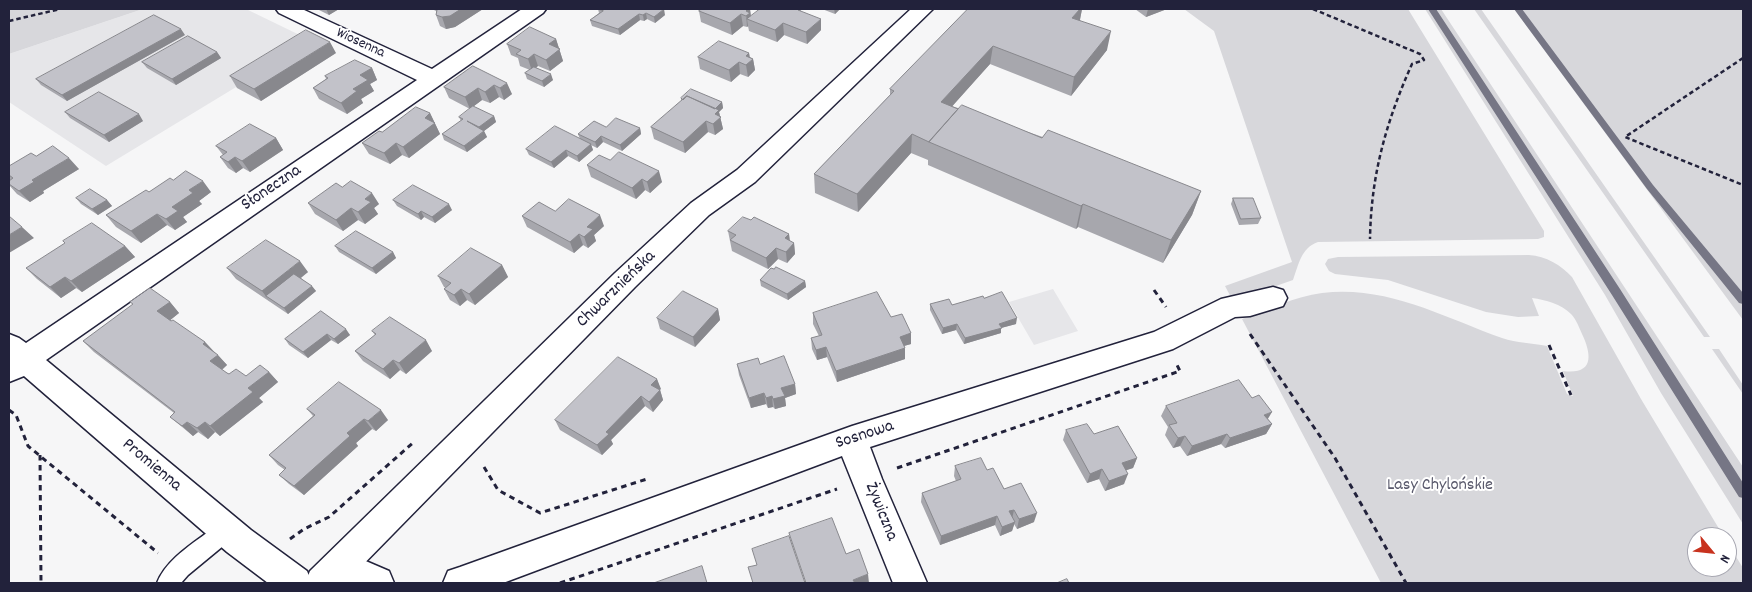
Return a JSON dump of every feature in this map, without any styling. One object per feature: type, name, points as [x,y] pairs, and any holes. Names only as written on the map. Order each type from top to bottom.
[{"type":"street","name":"Wiosenna","points":[[286,9],[434,79]]},
{"type":"street","name":"Słoneczna","points":[[14,358],[434,79],[536,9]]},
{"type":"street","name":"Chwarznieńska","points":[[331,574],[625,280],[700,209],[752,170],[923,9]]},
{"type":"street","name":"Sosnowa","points":[[460,583],[852,439],[1163,341],[1231,307],[1250,305],[1273,298]]},
{"type":"street","name":"Promienna","points":[[14,358],[262,559],[295,583]]},
{"type":"street","name":"Żywiczna","points":[[852,439],[866,479],[910,583]]},
{"type":"street","points":[[331,574],[377,583]]},
{"type":"lane","points":[[168,583],[180,568],[227,530]]},
{"type":"path","points":[[9,21],[60,9]]},
{"type":"path","points":[[1313,9],[1420,54],[1424,60],[1412,64],[1385,132],[1370,219],[1370,239]]},
{"type":"path","points":[[1743,58],[1625,137],[1743,186]]},
{"type":"path","points":[[1231,307],[1335,458],[1406,583]]},
{"type":"path","points":[[1549,345],[1571,395]]},
{"type":"path","points":[[9,410],[16,416],[28,446],[162,556]]},
{"type":"path","points":[[40,455],[41,583]]},
{"type":"shaded area","points":[[143,9],[246,9],[312,41],[106,166],[9,102],[9,54]]},
{"type":"shaded area","points":[[1053,289],[1078,331],[1034,345],[1009,302]]},
{"type":"green space","points":[[9,9],[143,9],[9,54]]},
{"type":"green space","points":[[1184,9],[1408,9],[1544,231],[1544,237],[1538,239],[1318,242],[1304,252],[1293,280],[1233,301],[1225,286],[1292,262],[1214,31]]},
{"type":"green space","points":[[1425,9],[1441,9],[1743,467],[1743,524],[1661,393],[1605,295]]},
{"type":"green space","points":[[1474,9],[1481,9],[1710,337],[1704,337]]},
{"type":"green space","points":[[1515,9],[1743,9],[1743,320],[1525,24]]},
{"type":"green space","name":"Lasy Chylońskie","points":[[1529,255],[1541,257],[1563,269],[1572,277],[1641,399],[1718,527],[1687,527],[1687,577],[1737,577],[1737,558],[1743,568],[1743,583],[1381,583],[1242,319],[1292,300],[1322,293],[1346,292],[1392,298],[1436,312],[1502,338],[1547,346],[1567,394],[1573,396],[1563,371],[1580,370],[1585,367],[1589,356],[1576,321],[1571,314],[1548,301],[1532,298],[1539,316],[1518,317],[1486,312],[1388,280],[1335,274],[1329,271],[1325,264],[1328,259],[1338,257]]},
{"type":"green space","points":[[1712,349],[1719,349],[1743,385],[1743,394]]},
{"type":"building","points":[[438,9],[461,9],[450,16],[442,17],[436,15]]},
{"type":"building","points":[[598,9],[664,9],[654,17],[646,13],[643,15],[639,14],[618,29],[590,20],[603,11]]},
{"type":"building","points":[[702,9],[748,9],[746,11],[750,13],[746,16],[741,14],[730,23],[699,11]]},
{"type":"building","points":[[760,9],[800,9],[798,10],[821,19],[806,32],[783,23],[775,30],[747,19]]},
{"type":"building","points":[[968,9],[1080,9],[1072,18],[1111,31],[1074,77],[993,46],[941,102],[958,109],[929,142],[912,134],[857,194],[814,174],[894,91],[890,89]]},
{"type":"building","points":[[154,15],[181,29],[62,95],[36,79]]},
{"type":"building","points":[[530,27],[556,39],[549,44],[560,49],[546,60],[534,54],[528,59],[516,54],[521,50],[507,44]]},
{"type":"building","points":[[306,30],[330,42],[254,89],[230,76]]},
{"type":"building","points":[[188,36],[217,52],[172,79],[142,62]]},
{"type":"building","points":[[719,41],[749,53],[746,56],[753,59],[746,65],[739,62],[729,70],[698,57]]},
{"type":"building","points":[[355,60],[372,68],[360,75],[368,80],[353,89],[357,91],[341,103],[313,88],[328,78],[325,76]]},
{"type":"building","points":[[473,66],[507,83],[500,88],[494,85],[485,92],[478,88],[465,97],[444,87]]},
{"type":"building","points":[[534,67],[551,74],[542,81],[525,73]]},
{"type":"building","points":[[691,89],[722,102],[715,109],[687,96],[683,100],[681,98]]},
{"type":"building","points":[[99,92],[139,114],[104,135],[65,112]]},
{"type":"building","points":[[687,96],[719,110],[715,114],[721,117],[713,124],[706,121],[683,142],[651,127]]},
{"type":"building","points":[[962,105],[1042,138],[1048,130],[1201,191],[1171,240],[1083,204],[1081,206],[929,142]]},
{"type":"building","points":[[473,106],[494,116],[479,127],[467,121],[484,131],[464,146],[442,134],[463,119],[459,117]]},
{"type":"building","points":[[416,107],[430,113],[425,118],[435,123],[403,147],[396,143],[384,153],[362,143],[379,131],[382,132]]},
{"type":"building","points":[[616,118],[640,128],[620,145],[601,136],[595,142],[578,134],[594,121],[606,127]]},
{"type":"building","points":[[250,124],[276,138],[242,161],[235,157],[228,162],[220,157],[227,152],[216,146]]},
{"type":"building","points":[[555,126],[591,144],[577,156],[566,150],[551,162],[526,149]]},
{"type":"building","points":[[53,146],[69,158],[32,180],[34,182],[19,191],[9,184],[9,181],[13,178],[9,175],[9,166],[31,153],[36,156]]},
{"type":"building","points":[[619,152],[659,171],[647,182],[642,179],[632,188],[587,165],[599,155],[610,160]]},
{"type":"building","points":[[186,171],[203,181],[189,190],[193,193],[172,207],[178,211],[166,219],[157,214],[131,231],[106,215],[146,190],[149,192],[170,178],[173,180]]},
{"type":"building","points":[[351,181],[372,193],[365,199],[371,202],[358,212],[351,208],[336,220],[308,203],[336,183],[342,187]]},
{"type":"building","points":[[413,185],[449,204],[432,217],[421,211],[418,214],[393,200]]},
{"type":"building","points":[[90,189],[107,200],[92,209],[76,198]]},
{"type":"building","points":[[1233,198],[1253,198],[1261,218],[1241,219]]},
{"type":"building","points":[[569,199],[600,215],[587,227],[593,229],[584,237],[579,234],[570,242],[522,216],[539,202],[555,211]]},
{"type":"building","points":[[9,216],[22,227],[9,235]]},
{"type":"building","points":[[743,217],[751,220],[754,217],[789,234],[785,238],[794,243],[786,252],[776,248],[766,258],[730,240],[736,235],[728,231]]},
{"type":"building","points":[[92,223],[125,246],[71,281],[65,277],[50,287],[26,268],[65,243],[63,241]]},
{"type":"building","points":[[356,231],[393,252],[372,268],[335,246]]},
{"type":"building","points":[[266,240],[300,261],[262,291],[227,268]]},
{"type":"building","points":[[471,248],[502,265],[469,294],[461,289],[454,295],[444,289],[451,283],[438,276]]},
{"type":"building","points":[[776,267],[805,281],[787,294],[760,280],[771,268],[774,269]]},
{"type":"building","points":[[294,274],[312,286],[284,308],[266,296]]},
{"type":"building","points":[[150,288],[170,302],[157,311],[205,342],[203,344],[218,355],[210,361],[229,374],[236,369],[246,376],[260,365],[269,372],[248,388],[253,392],[210,426],[205,422],[197,428],[187,422],[182,426],[170,417],[175,412],[83,341],[133,304],[130,302]]},
{"type":"building","points":[[683,291],[718,309],[693,337],[657,318]]},
{"type":"building","points":[[877,292],[891,317],[902,314],[911,333],[900,337],[905,348],[836,371],[826,347],[816,350],[811,338],[822,335],[813,313]]},
{"type":"building","points":[[1002,292],[1017,318],[999,324],[1002,328],[965,338],[957,324],[943,328],[930,304],[949,299],[952,305]]},
{"type":"building","points":[[321,311],[346,329],[334,339],[327,334],[303,352],[285,339]]},
{"type":"building","points":[[390,317],[426,340],[399,363],[393,360],[383,369],[355,351],[376,334],[372,331]]},
{"type":"building","points":[[784,356],[795,384],[781,388],[785,396],[773,399],[772,396],[766,398],[764,393],[749,398],[737,364],[758,358],[760,364]]},
{"type":"building","points":[[618,357],[657,379],[651,385],[660,390],[649,402],[641,396],[606,432],[609,434],[597,445],[555,420]]},
{"type":"building","points":[[1239,380],[1252,398],[1259,395],[1272,412],[1264,415],[1272,424],[1230,438],[1227,434],[1192,446],[1185,436],[1178,438],[1169,425],[1177,423],[1166,406]]},
{"type":"building","points":[[339,382],[381,410],[368,421],[364,419],[347,433],[350,436],[294,486],[279,475],[286,468],[269,455],[315,415],[307,409]]},
{"type":"building","points":[[1087,424],[1094,434],[1118,426],[1137,458],[1122,463],[1128,474],[1109,481],[1102,469],[1090,474],[1066,430]]},
{"type":"building","points":[[981,458],[987,470],[993,468],[1004,489],[1021,483],[1037,513],[1019,519],[1014,510],[1009,511],[1015,522],[1002,527],[997,516],[941,536],[922,493],[961,479],[955,466]]},
{"type":"building","points":[[832,518],[846,554],[859,549],[868,574],[853,580],[855,583],[806,583],[789,533]]},
{"type":"building","points":[[789,536],[805,583],[753,583],[748,567],[757,565],[752,549]]},
{"type":"building","points":[[702,566],[707,583],[654,583]]},
{"type":"building","points":[[1067,579],[1069,583],[1057,583]]},
{"type":"waterway","points":[[1432,9],[1616,292],[1743,493]]},
{"type":"waterway","points":[[1518,9],[1650,187],[1743,300]]}]
